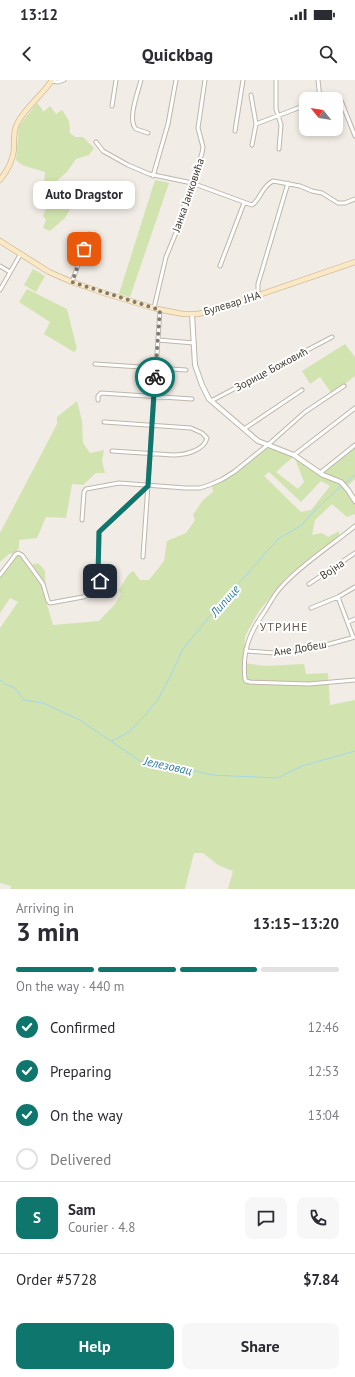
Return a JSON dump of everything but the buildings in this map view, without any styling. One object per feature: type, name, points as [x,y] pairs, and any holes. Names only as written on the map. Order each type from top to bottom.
[{"type":"main road","points":[[0,180],[8,169],[12,160],[14,136],[21,117],[51,80]]},
{"type":"main road","name":"Булевар ЈНА","points":[[0,241],[49,272],[72,282],[160,310],[178,314],[207,312],[355,262]]},
{"type":"street","points":[[51,80],[58,82],[64,80]]},
{"type":"street","points":[[112,106],[116,80]]},
{"type":"street","points":[[141,80],[133,112],[132,123],[136,129],[148,133]]},
{"type":"street","points":[[153,176],[168,124],[176,80]]},
{"type":"street","name":"Јанка Јанковића","points":[[154,308],[162,271],[170,246],[180,223],[186,198],[203,150],[198,130],[205,80]]},
{"type":"street","points":[[235,131],[243,80]]},
{"type":"street","points":[[276,80],[276,107],[281,125],[279,149]]},
{"type":"street","points":[[318,80],[319,92]]},
{"type":"street","points":[[251,95],[256,124],[252,144]]},
{"type":"street","points":[[343,107],[355,136]]},
{"type":"street","points":[[256,124],[299,108]]},
{"type":"street","points":[[96,142],[104,151],[153,176],[192,183],[244,203],[254,204],[265,186],[273,181],[288,183],[322,193],[338,203],[345,203],[355,199]]},
{"type":"street","points":[[258,295],[258,284],[288,183]]},
{"type":"street","points":[[220,266],[244,203]]},
{"type":"street","points":[[72,282],[89,234]]},
{"type":"street","points":[[0,290],[20,255]]},
{"type":"street","points":[[0,266],[10,272]]},
{"type":"street","points":[[143,557],[160,310]]},
{"type":"street","points":[[192,314],[194,360],[204,391],[211,401],[258,442],[294,455],[320,473],[343,484],[355,501]]},
{"type":"street","name":"Зорице Божовић","points":[[211,401],[332,337]]},
{"type":"street","points":[[158,340],[194,343]]},
{"type":"street","points":[[95,364],[186,370]]},
{"type":"street","points":[[82,520],[84,492],[86,489],[119,483],[196,488],[209,486],[228,476],[267,446],[305,412],[344,386]]},
{"type":"street","points":[[244,429],[302,390]]},
{"type":"street","points":[[98,400],[98,396],[101,393],[192,399]]},
{"type":"street","points":[[294,455],[355,408]]},
{"type":"street","points":[[104,422],[194,429],[207,438],[199,448],[186,454],[173,455],[112,451]]},
{"type":"street","points":[[320,473],[355,445]]},
{"type":"street","points":[[0,575],[18,553],[22,555],[43,584],[50,603],[83,597],[102,590],[104,587],[98,576],[99,532],[148,486]]},
{"type":"street","points":[[355,526],[306,565],[281,588],[248,639],[244,666],[246,681],[309,684],[355,680]]},
{"type":"street","name":"Војна","points":[[309,584],[355,553]]},
{"type":"street","points":[[311,608],[338,597],[355,587]]},
{"type":"street","name":"Ане Добеш","points":[[246,649],[248,651],[270,653],[289,652],[354,637],[338,597]]},
{"type":"street","points":[[348,622],[355,619]]},
{"type":"green space","points":[[37,103],[43,112],[50,106],[56,114],[62,110],[69,121],[70,133],[75,137],[83,137],[94,148],[89,155],[76,159],[67,172],[52,185],[51,192],[55,194],[60,189],[66,191],[64,201],[73,204],[65,218],[50,231],[43,228],[46,220],[43,216],[46,209],[34,202],[44,184],[45,172],[22,165],[16,160],[19,126]]},
{"type":"green space","points":[[155,180],[169,183],[130,297],[119,294]]},
{"type":"green space","points":[[33,269],[45,276],[36,292],[24,285]]},
{"type":"green space","points":[[27,289],[67,309],[77,349],[74,352],[44,334],[50,322],[19,302]]},
{"type":"green space","points":[[345,344],[355,357],[355,376],[332,394],[320,377],[310,384],[302,371]]},
{"type":"green space","points":[[77,401],[82,421],[83,443],[90,453],[104,450],[102,461],[105,473],[96,473],[83,485],[72,484],[66,518],[46,517],[37,538],[19,540],[19,548],[13,554],[9,554],[0,562],[0,533],[57,424],[57,417]]},
{"type":"green space","points":[[355,444],[355,479],[346,487],[340,482],[328,477],[340,485],[353,500],[355,504],[355,514],[347,517],[332,504],[315,520],[312,535],[322,533],[328,537],[339,531],[339,537],[287,577],[259,611],[245,636],[244,663],[265,666],[304,664],[306,674],[328,673],[330,705],[355,700],[355,889],[228,889],[233,871],[218,865],[203,853],[194,853],[185,889],[11,889],[11,886],[0,883],[0,628],[18,602],[10,598],[0,613],[0,575],[17,555],[20,555],[27,566],[38,563],[45,571],[46,601],[53,625],[99,621],[115,604],[121,594],[119,590],[128,575],[133,571],[140,580],[149,580],[164,561],[167,541],[186,533],[195,520],[193,515],[203,500],[213,492],[212,485],[228,476],[267,446],[294,455],[320,473]],"holes":[[[294,456],[304,482],[298,489],[276,472]],[[269,472],[301,502],[321,481],[330,486],[311,510],[301,512],[264,476]]]},
{"type":"waterway","name":"Липице","points":[[345,483],[355,475]]},
{"type":"waterway","name":"Липице","points":[[112,741],[129,732],[157,701],[183,649],[278,539],[302,525],[309,516],[342,485]]},
{"type":"waterway","name":"Јелезовац","points":[[0,680],[15,688],[24,700],[43,703],[80,720],[140,761],[179,767],[212,775],[277,778],[302,766],[355,751]]},
{"type":"way so far","points":[[84,249],[72,282],[160,310],[155,377]]},
{"type":"place","name":"Auto Dragstor","points":[[84,249]]},
{"type":"district","name":"УТРИНЕ","points":[[284,627]]},
{"type":"route","points":[[100,581],[98,576],[99,532],[148,486],[155,377]]}]
